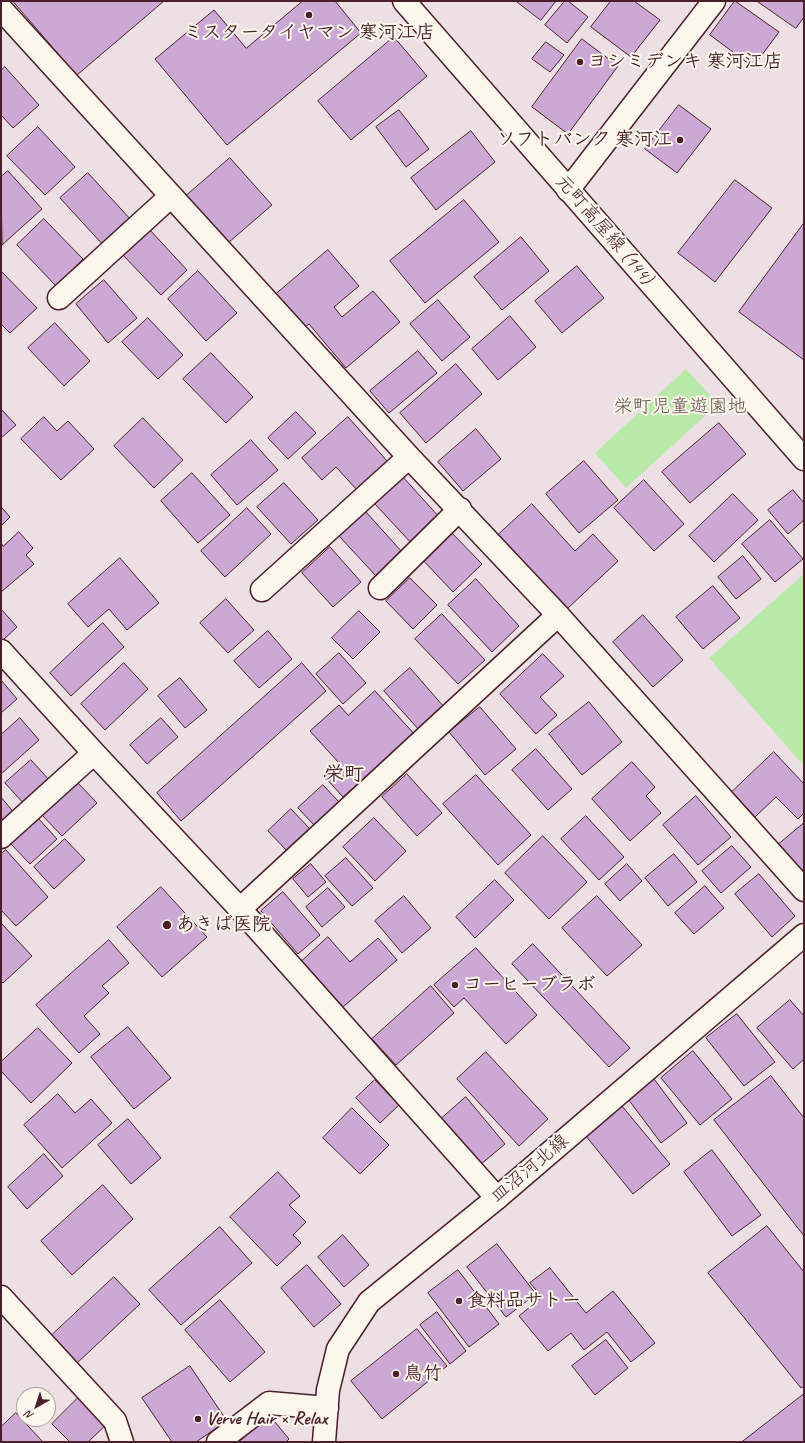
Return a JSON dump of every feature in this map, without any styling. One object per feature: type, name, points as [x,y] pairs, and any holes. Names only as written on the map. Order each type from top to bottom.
[{"type":"main road","name":"元町高屋線 (144)","points":[[404,1],[804,459]]},
{"type":"main road","points":[[568,190],[714,1]]},
{"type":"main road","points":[[1,10],[409,457],[460,509],[558,615],[804,890]]},
{"type":"main road","points":[[59,298],[171,196]]},
{"type":"main road","points":[[262,590],[409,457]]},
{"type":"main road","points":[[380,588],[460,509]]},
{"type":"main road","points":[[240,909],[558,615]]},
{"type":"main road","points":[[1,651],[240,909],[497,1198]]},
{"type":"main road","points":[[1,837],[94,753]]},
{"type":"main road","name":"皿沼河北線","points":[[324,1442],[328,1390],[338,1349],[369,1302],[497,1198],[804,935]]},
{"type":"main road","points":[[1,1297],[115,1421],[122,1442]]},
{"type":"main road","points":[[218,1442],[269,1403],[327,1408]]},
{"type":"green space","name":"栄町児童遊園地","points":[[686,369],[718,404],[626,488],[595,453]]},
{"type":"green space","points":[[804,574],[804,766],[709,658]]},
{"type":"building","points":[[13,1],[164,1],[77,75]]},
{"type":"building","points":[[303,1],[335,1],[361,33],[227,145],[155,59],[214,10],[246,48]]},
{"type":"building","points":[[516,1],[556,1],[541,20]]},
{"type":"building","points":[[565,1],[568,1],[588,17],[567,43],[545,25]]},
{"type":"building","points":[[611,1],[634,1],[660,20],[631,57],[591,27]]},
{"type":"building","points":[[735,1],[779,32],[753,67],[710,35]]},
{"type":"building","points":[[757,1],[804,1],[804,17],[796,28]]},
{"type":"building","points":[[394,37],[427,76],[351,140],[318,101]]},
{"type":"building","points":[[582,39],[618,66],[568,134],[532,107]]},
{"type":"building","points":[[546,42],[564,55],[550,72],[532,59]]},
{"type":"building","points":[[5,67],[39,105],[13,128],[1,115],[1,71]]},
{"type":"building","points":[[679,105],[711,129],[677,173],[645,149]]},
{"type":"building","points":[[399,110],[429,149],[406,167],[376,127]]},
{"type":"building","points":[[38,127],[75,167],[45,195],[7,156]]},
{"type":"building","points":[[471,131],[495,162],[436,210],[411,178]]},
{"type":"building","points":[[230,158],[272,205],[228,243],[186,196]]},
{"type":"building","points":[[8,171],[42,209],[2,245],[1,177]]},
{"type":"building","points":[[88,173],[132,221],[104,246],[60,198]]},
{"type":"building","points":[[735,180],[772,208],[715,282],[678,253]]},
{"type":"building","points":[[464,200],[499,242],[425,303],[390,261]]},
{"type":"building","points":[[44,219],[83,259],[56,286],[17,245]]},
{"type":"building","points":[[804,223],[804,360],[739,312]]},
{"type":"building","points":[[149,229],[187,270],[161,295],[122,254]]},
{"type":"building","points":[[521,237],[549,271],[502,310],[474,277]]},
{"type":"building","points":[[328,250],[359,286],[334,307],[342,317],[373,291],[400,322],[346,368],[309,324],[303,328],[275,295]]},
{"type":"building","points":[[577,266],[604,298],[562,333],[535,301]]},
{"type":"building","points":[[1,271],[37,308],[10,333],[1,324]]},
{"type":"building","points":[[198,271],[237,313],[206,341],[168,299]]},
{"type":"building","points":[[104,280],[137,318],[108,343],[76,304]]},
{"type":"building","points":[[438,300],[470,337],[442,361],[410,324]]},
{"type":"building","points":[[510,316],[536,347],[498,380],[472,349]]},
{"type":"building","points":[[148,318],[183,355],[158,379],[122,342]]},
{"type":"building","points":[[55,323],[90,361],[64,386],[28,348]]},
{"type":"building","points":[[418,351],[437,373],[389,413],[370,391]]},
{"type":"building","points":[[211,353],[253,397],[226,423],[183,379]]},
{"type":"building","points":[[456,364],[482,394],[426,443],[400,413]]},
{"type":"building","points":[[1,409],[16,425],[1,438]]},
{"type":"building","points":[[296,412],[316,433],[288,459],[268,438]]},
{"type":"building","points":[[44,417],[57,431],[68,421],[94,449],[61,480],[21,439]]},
{"type":"building","points":[[348,417],[388,462],[357,490],[336,467],[322,480],[302,458]]},
{"type":"building","points":[[143,418],[183,460],[154,488],[114,446]]},
{"type":"building","points":[[719,423],[746,454],[690,503],[662,472]]},
{"type":"building","points":[[476,429],[501,459],[463,491],[438,462]]},
{"type":"building","points":[[251,440],[278,470],[237,505],[211,475]]},
{"type":"building","points":[[584,461],[618,500],[579,533],[546,494]]},
{"type":"building","points":[[192,473],[230,515],[198,543],[161,501]]},
{"type":"building","points":[[402,476],[441,519],[413,545],[374,503]]},
{"type":"building","points":[[644,480],[684,524],[654,551],[614,508]]},
{"type":"building","points":[[284,483],[318,520],[291,544],[257,507]]},
{"type":"building","points":[[793,490],[804,503],[804,520],[788,534],[768,510]]},
{"type":"building","points":[[733,494],[758,520],[714,562],[689,536]]},
{"type":"building","points":[[532,504],[575,551],[593,534],[618,561],[567,609],[498,535]]},
{"type":"building","points":[[1,507],[10,517],[1,526]]},
{"type":"building","points":[[247,508],[271,534],[225,577],[201,551]]},
{"type":"building","points":[[366,512],[402,552],[376,576],[339,536]]},
{"type":"building","points":[[770,520],[803,559],[775,582],[742,544]]},
{"type":"building","points":[[448,529],[482,564],[453,592],[419,556]]},
{"type":"building","points":[[19,532],[33,548],[26,555],[34,564],[1,592],[1,543],[3,546]]},
{"type":"building","points":[[330,547],[361,582],[333,607],[302,573]]},
{"type":"building","points":[[743,556],[761,579],[736,599],[718,577]]},
{"type":"building","points":[[120,558],[159,603],[127,630],[109,609],[88,627],[68,604]]},
{"type":"building","points":[[410,578],[437,605],[413,629],[386,601]]},
{"type":"building","points":[[476,579],[519,626],[492,652],[448,605]]},
{"type":"building","points":[[713,586],[740,618],[703,649],[676,617]]},
{"type":"building","points":[[226,599],[254,630],[228,653],[200,623]]},
{"type":"building","points":[[1,609],[17,627],[2,641],[1,640]]},
{"type":"building","points":[[359,611],[380,632],[353,659],[332,638]]},
{"type":"building","points":[[442,614],[485,660],[458,684],[415,639]]},
{"type":"building","points":[[643,615],[683,660],[653,687],[613,642]]},
{"type":"building","points":[[103,623],[124,647],[71,696],[50,673]]},
{"type":"building","points":[[268,631],[292,659],[259,688],[234,661]]},
{"type":"building","points":[[339,653],[366,683],[343,704],[316,674]]},
{"type":"building","points":[[543,654],[564,676],[540,697],[557,715],[536,734],[500,694]]},
{"type":"building","points":[[124,663],[148,689],[105,730],[81,704]]},
{"type":"building","points":[[302,663],[326,691],[181,821],[157,793]]},
{"type":"building","points":[[410,668],[445,708],[420,731],[384,691]]},
{"type":"building","points":[[180,678],[207,710],[185,728],[158,696]]},
{"type":"building","points":[[1,680],[17,699],[1,713]]},
{"type":"building","points":[[375,691],[417,737],[392,760],[390,755],[343,797],[324,776],[339,763],[310,731],[339,705],[348,715]]},
{"type":"building","points":[[589,702],[622,742],[582,775],[549,734]]},
{"type":"building","points":[[480,707],[516,749],[485,775],[449,732]]},
{"type":"building","points":[[20,718],[39,740],[1,774],[1,735]]},
{"type":"building","points":[[161,718],[178,737],[147,764],[130,745]]},
{"type":"building","points":[[536,749],[572,789],[548,810],[512,770]]},
{"type":"building","points":[[774,752],[804,784],[804,813],[798,819],[776,797],[755,817],[732,792]]},
{"type":"building","points":[[31,760],[51,782],[25,805],[5,783]]},
{"type":"building","points":[[632,762],[655,787],[646,796],[661,813],[630,841],[592,799]]},
{"type":"building","points":[[407,774],[442,813],[417,836],[382,797]]},
{"type":"building","points":[[476,775],[531,835],[498,865],[443,804]]},
{"type":"building","points":[[76,781],[97,803],[62,836],[41,814]]},
{"type":"building","points":[[323,785],[339,802],[314,825],[298,808]]},
{"type":"building","points":[[696,796],[731,837],[698,865],[663,825]]},
{"type":"building","points":[[1,797],[15,814],[1,826]]},
{"type":"building","points":[[291,809],[310,829],[287,851],[268,831]]},
{"type":"building","points":[[586,816],[624,857],[599,880],[561,839]]},
{"type":"building","points":[[37,817],[57,839],[30,864],[10,843]]},
{"type":"building","points":[[374,818],[406,851],[375,881],[343,847]]},
{"type":"building","points":[[804,823],[804,871],[803,872],[779,844]]},
{"type":"building","points":[[543,836],[587,882],[549,919],[505,873]]},
{"type":"building","points":[[65,839],[85,860],[54,889],[34,867]]},
{"type":"building","points":[[732,846],[751,867],[721,893],[702,871]]},
{"type":"building","points":[[6,850],[48,897],[16,926],[1,910],[1,854]]},
{"type":"building","points":[[674,854],[697,882],[668,906],[645,878]]},
{"type":"building","points":[[346,858],[373,888],[352,906],[325,876]]},
{"type":"building","points":[[311,864],[326,882],[308,897],[293,879]]},
{"type":"building","points":[[627,864],[642,881],[620,901],[605,884]]},
{"type":"building","points":[[759,874],[795,916],[772,937],[735,894]]},
{"type":"building","points":[[495,880],[514,900],[475,938],[456,917]]},
{"type":"building","points":[[705,886],[724,908],[694,934],[675,913]]},
{"type":"building","points":[[161,887],[207,937],[162,977],[117,927]]},
{"type":"building","points":[[328,888],[345,907],[322,927],[306,907]]},
{"type":"building","points":[[283,892],[320,935],[298,954],[261,911]]},
{"type":"building","points":[[404,896],[431,928],[402,953],[375,921]]},
{"type":"building","points":[[597,896],[642,945],[607,976],[562,928]]},
{"type":"building","points":[[1,923],[32,956],[3,983],[1,981]]},
{"type":"building","points":[[328,937],[350,962],[378,938],[397,960],[343,1007],[302,961]]},
{"type":"building","points":[[109,940],[129,963],[102,986],[109,993],[84,1016],[100,1034],[79,1053],[36,1005]]},
{"type":"building","points":[[533,944],[630,1048],[609,1067],[512,964]]},
{"type":"building","points":[[476,948],[537,1015],[506,1044],[464,998],[454,1007],[434,985]]},
{"type":"building","points":[[431,986],[454,1013],[396,1065],[372,1039]]},
{"type":"building","points":[[790,1000],[804,1016],[804,1059],[793,1069],[757,1028]]},
{"type":"building","points":[[737,1014],[775,1062],[744,1086],[706,1038]]},
{"type":"building","points":[[128,1027],[171,1078],[134,1109],[91,1057]]},
{"type":"building","points":[[38,1028],[72,1063],[31,1103],[1,1071],[1,1062]]},
{"type":"building","points":[[693,1051],[732,1099],[700,1125],[661,1078]]},
{"type":"building","points":[[486,1052],[548,1119],[519,1146],[457,1079]]},
{"type":"building","points":[[771,1076],[804,1118],[804,1236],[714,1120]]},
{"type":"building","points":[[654,1079],[687,1123],[661,1143],[628,1099]]},
{"type":"building","points":[[375,1080],[399,1105],[380,1123],[356,1098]]},
{"type":"building","points":[[58,1094],[75,1113],[91,1099],[112,1123],[62,1168],[24,1125]]},
{"type":"building","points":[[466,1097],[505,1144],[480,1165],[441,1119]]},
{"type":"building","points":[[622,1106],[670,1164],[633,1194],[585,1135]]},
{"type":"building","points":[[352,1108],[389,1145],[360,1174],[323,1138]]},
{"type":"building","points":[[128,1119],[161,1158],[131,1184],[98,1145]]},
{"type":"building","points":[[712,1150],[761,1215],[732,1236],[684,1172]]},
{"type":"building","points":[[44,1154],[63,1176],[27,1209],[8,1187]]},
{"type":"building","points":[[278,1172],[300,1196],[289,1205],[306,1222],[293,1235],[301,1243],[277,1266],[230,1217]]},
{"type":"building","points":[[103,1185],[133,1219],[72,1275],[41,1241]]},
{"type":"building","points":[[767,1226],[804,1272],[804,1386],[801,1388],[708,1273]]},
{"type":"building","points":[[220,1227],[252,1263],[181,1325],[149,1290]]},
{"type":"building","points":[[343,1235],[369,1265],[344,1287],[318,1257]]},
{"type":"building","points":[[497,1244],[536,1294],[506,1317],[467,1267]]},
{"type":"building","points":[[307,1265],[341,1304],[314,1327],[281,1288]]},
{"type":"building","points":[[550,1268],[586,1313],[613,1291],[655,1343],[631,1362],[607,1332],[584,1350],[571,1333],[548,1351],[519,1316],[542,1297],[530,1283]]},
{"type":"building","points":[[458,1270],[499,1324],[469,1347],[428,1293]]},
{"type":"building","points":[[114,1277],[140,1304],[76,1364],[50,1337]]},
{"type":"building","points":[[220,1300],[265,1352],[230,1382],[185,1330]]},
{"type":"building","points":[[437,1312],[466,1351],[450,1364],[420,1325]]},
{"type":"building","points":[[417,1329],[447,1366],[382,1419],[351,1381]]},
{"type":"building","points":[[606,1340],[628,1368],[595,1395],[572,1366]]},
{"type":"building","points":[[190,1366],[227,1421],[196,1442],[172,1442],[142,1398]]},
{"type":"building","points":[[804,1394],[804,1442],[742,1442]]},
{"type":"building","points":[[81,1395],[108,1423],[88,1442],[70,1442],[55,1427],[56,1420]]},
{"type":"building","points":[[16,1413],[16,1427],[29,1427],[43,1442],[1,1442],[1,1427]]},
{"type":"building","points":[[270,1416],[289,1439],[286,1442],[239,1442]]},
{"type":"place","name":"ミスタータイヤマン 寒河江店","points":[[309,15]]},
{"type":"place","name":"ヨシミデンキ 寒河江店","points":[[580,62]]},
{"type":"place","name":"ソフトバンク 寒河江","points":[[680,140]]},
{"type":"place","name":"あきば医院","points":[[167,925]]},
{"type":"place","name":"コーヒーブラボ","points":[[455,985]]},
{"type":"place","name":"食料品サトー","points":[[459,1301]]},
{"type":"place","name":"鳥竹","points":[[396,1374]]},
{"type":"place","name":"Verve Hair × Relax","points":[[198,1419]]},
{"type":"district","name":"栄町","points":[[344,775]]}]
